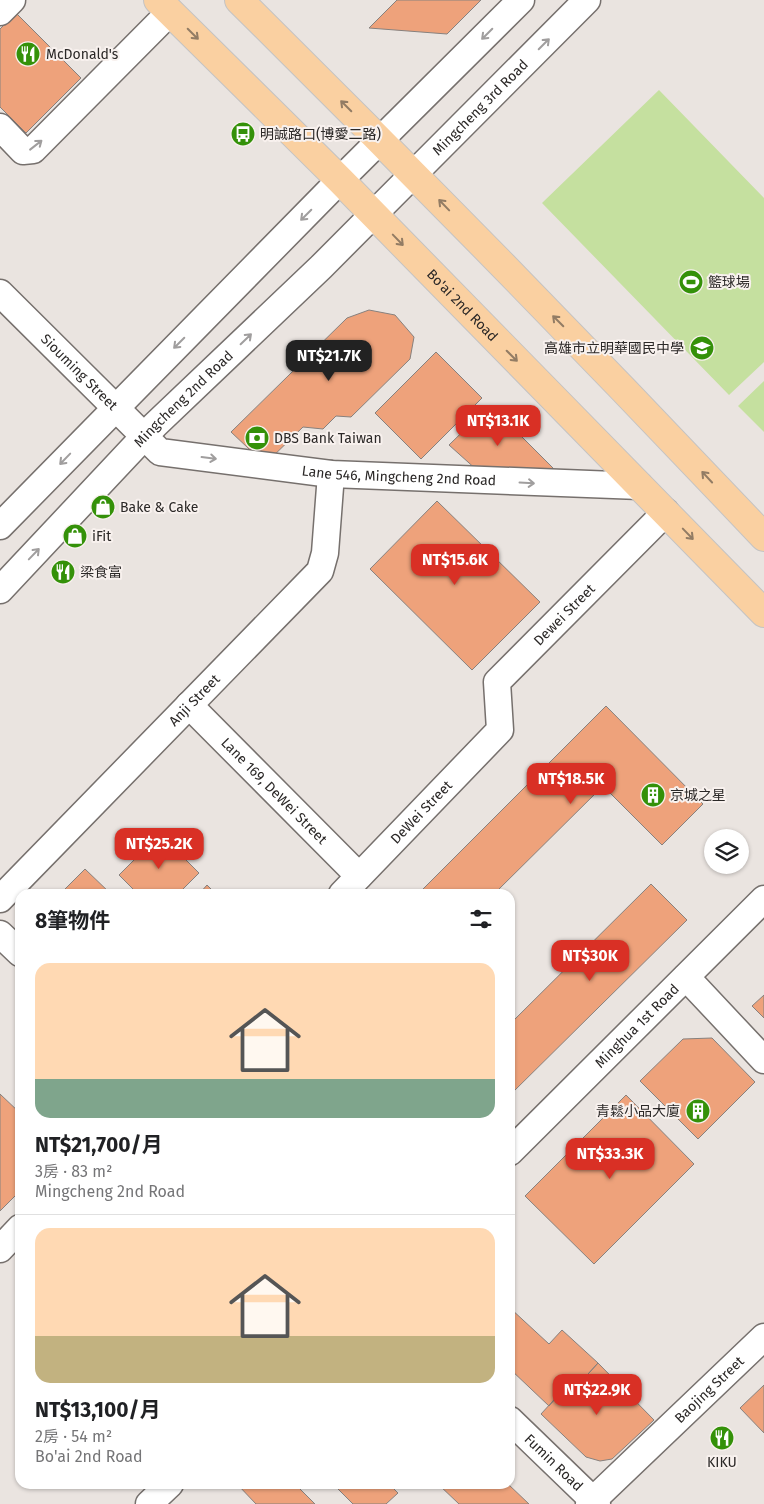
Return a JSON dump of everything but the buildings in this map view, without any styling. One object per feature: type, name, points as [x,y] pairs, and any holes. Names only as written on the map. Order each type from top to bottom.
[{"type":"main road","points":[[239,0],[414,173],[605,369],[764,538]]},
{"type":"main road","name":"Bo'ai 2nd Road","points":[[164,6],[340,180],[764,613]]},
{"type":"street","points":[[0,12],[12,0]]},
{"type":"street","points":[[0,526],[115,407],[521,0]]},
{"type":"street","name":"Mingcheng 3rd Road","points":[[373,215],[587,0]]},
{"type":"street","points":[[0,127],[23,151],[33,150],[164,6]]},
{"type":"street","name":"Mingcheng 2nd Road","points":[[0,590],[153,445],[373,215]]},
{"type":"street","name":"Siouming Street","points":[[0,292],[153,445]]},
{"type":"street","name":"Lane 546, Mingcheng 2nd Road","points":[[153,445],[332,474],[640,486]]},
{"type":"street","name":"Anji Street","points":[[0,899],[320,571],[325,553],[332,474]]},
{"type":"street","name":"Dewei Street","points":[[500,730],[497,682],[666,512]]},
{"type":"street","name":"Lane 169, DeWei Street","points":[[189,705],[350,885]]},
{"type":"street","name":"DeWei Street","points":[[350,885],[500,730]]},
{"type":"street","name":"Minghua 1st Road","points":[[515,1147],[764,899]]},
{"type":"street","points":[[0,934],[15,948]]},
{"type":"street","points":[[686,977],[764,1060]]},
{"type":"street","points":[[0,1249],[15,1233]]},
{"type":"street","name":"Baojing Street","points":[[593,1503],[764,1337]]},
{"type":"street","name":"Fumin Road","points":[[515,1425],[593,1503]]},
{"type":"street","points":[[149,1504],[165,1489]]},
{"type":"green space","name":"籃球場","points":[[659,90],[764,198],[764,362],[729,395],[542,203]]},
{"type":"green space","points":[[764,381],[764,432],[738,406]]},
{"type":"place","name":"McDonald's","points":[[28,54]]},
{"type":"place","name":"明誠路口(博愛二路)","points":[[243,134]]},
{"type":"place","name":"籃球場","points":[[691,282]]},
{"type":"place","name":"高雄市立明華國民中學","points":[[702,348]]},
{"type":"place","name":"DBS Bank Taiwan","points":[[257,438]]},
{"type":"place","name":"Bake & Cake","points":[[103,507]]},
{"type":"place","name":"iFit","points":[[75,536]]},
{"type":"place","name":"梁食富","points":[[63,572]]},
{"type":"place","name":"京城之星","points":[[653,795]]},
{"type":"place","name":"青鬆小品大廈","points":[[698,1111]]},
{"type":"place","name":"KIKU","points":[[722,1438]]}]
